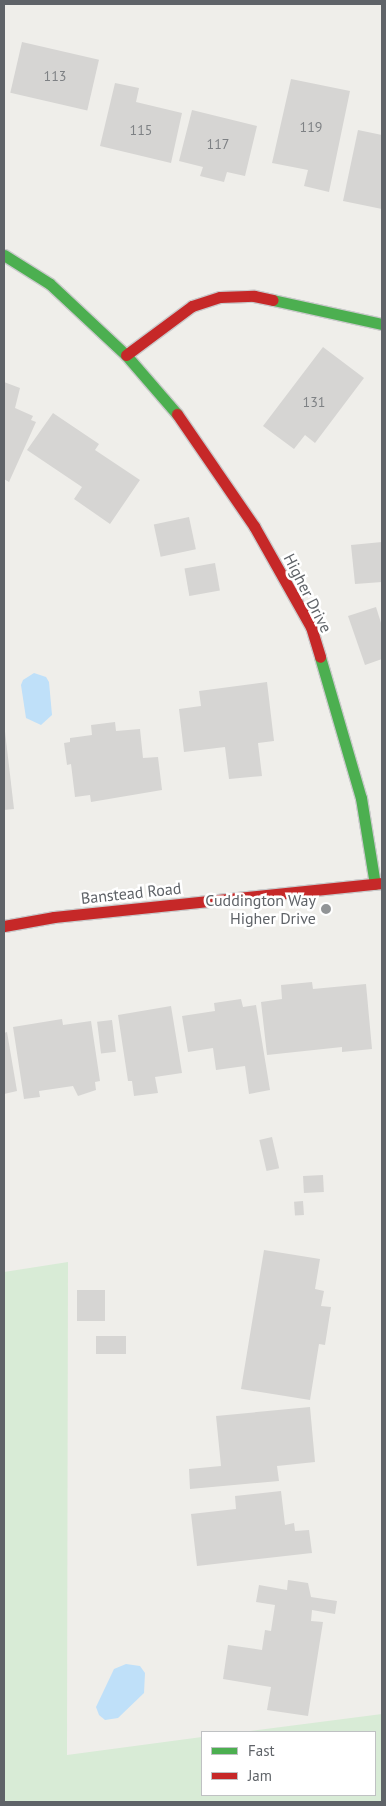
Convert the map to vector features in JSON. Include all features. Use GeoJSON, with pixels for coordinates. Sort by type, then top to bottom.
{"type":"FeatureCollection","features":[{"type":"Feature","properties":{"kind":"street","name":"Higher Drive"},"geometry":{"type":"LineString","coordinates":[[4,255],[50,284],[126,355],[182,420],[249,518],[311,627],[346,737],[361,798],[378,884]]}},
{"type":"Feature","properties":{"kind":"street"},"geometry":{"type":"LineString","coordinates":[[126,355],[192,306],[220,296],[254,296],[382,324]]}},
{"type":"Feature","properties":{"kind":"street","name":"Banstead Road"},"geometry":{"type":"LineString","coordinates":[[4,926],[54,917],[378,884]]}},
{"type":"Feature","properties":{"kind":"green space"},"geometry":{"type":"Polygon","coordinates":[[[68,1262],[67,1755],[201,1737],[201,1796],[376,1796],[376,1731],[250,1731],[382,1714],[382,1802],[4,1802],[4,1272],[68,1262]]]}},
{"type":"Feature","properties":{"kind":"water"},"geometry":{"type":"Polygon","coordinates":[[[34,673],[46,677],[49,682],[52,715],[41,725],[26,718],[21,685],[23,680],[34,673]]]}},
{"type":"Feature","properties":{"kind":"water"},"geometry":{"type":"Polygon","coordinates":[[[126,1664],[140,1666],[145,1673],[144,1693],[118,1718],[105,1720],[99,1715],[96,1707],[114,1669],[126,1664]]]}},
{"type":"Feature","properties":{"kind":"building"},"geometry":{"type":"Polygon","coordinates":[[[22,42],[99,60],[87,110],[10,93],[22,42]]]}},
{"type":"Feature","properties":{"kind":"building"},"geometry":{"type":"Polygon","coordinates":[[[291,79],[350,91],[329,192],[304,186],[308,170],[272,163],[291,79]]]}},
{"type":"Feature","properties":{"kind":"building"},"geometry":{"type":"Polygon","coordinates":[[[115,83],[139,88],[136,102],[182,113],[171,163],[100,146],[115,83]]]}},
{"type":"Feature","properties":{"kind":"building"},"geometry":{"type":"Polygon","coordinates":[[[192,110],[257,126],[245,176],[227,172],[224,182],[200,176],[203,167],[179,161],[192,110]]]}},
{"type":"Feature","properties":{"kind":"building"},"geometry":{"type":"Polygon","coordinates":[[[358,130],[382,135],[382,209],[343,201],[358,130]]]}},
{"type":"Feature","properties":{"kind":"building"},"geometry":{"type":"Polygon","coordinates":[[[323,347],[364,378],[315,443],[305,435],[294,449],[263,426],[323,347]]]}},
{"type":"Feature","properties":{"kind":"building"},"geometry":{"type":"Polygon","coordinates":[[[4,382],[20,388],[15,408],[33,416],[31,420],[36,422],[9,482],[4,479],[4,382]]]}},
{"type":"Feature","properties":{"kind":"building"},"geometry":{"type":"Polygon","coordinates":[[[53,413],[99,444],[95,450],[140,480],[110,524],[74,499],[82,487],[27,450],[53,413]]]}},
{"type":"Feature","properties":{"kind":"building"},"geometry":{"type":"Polygon","coordinates":[[[189,517],[196,549],[161,557],[154,524],[189,517]]]}},
{"type":"Feature","properties":{"kind":"building"},"geometry":{"type":"Polygon","coordinates":[[[382,542],[382,582],[355,584],[351,545],[382,542]]]}},
{"type":"Feature","properties":{"kind":"building"},"geometry":{"type":"Polygon","coordinates":[[[215,563],[220,591],[189,596],[184,568],[215,563]]]}},
{"type":"Feature","properties":{"kind":"building"},"geometry":{"type":"Polygon","coordinates":[[[376,607],[382,626],[382,659],[365,665],[348,616],[376,607]]]}},
{"type":"Feature","properties":{"kind":"building"},"geometry":{"type":"Polygon","coordinates":[[[267,682],[274,741],[258,743],[262,776],[229,779],[225,747],[184,752],[179,709],[201,706],[199,691],[267,682]]]}},
{"type":"Feature","properties":{"kind":"building"},"geometry":{"type":"Polygon","coordinates":[[[115,722],[116,731],[140,729],[143,758],[158,757],[162,790],[91,802],[90,795],[75,797],[71,764],[67,765],[64,743],[70,742],[70,738],[92,735],[91,725],[115,722]]]}},
{"type":"Feature","properties":{"kind":"building"},"geometry":{"type":"Polygon","coordinates":[[[4,723],[14,809],[4,810],[4,723]]]}},
{"type":"Feature","properties":{"kind":"building"},"geometry":{"type":"Polygon","coordinates":[[[312,982],[313,989],[366,984],[372,1049],[342,1052],[342,1047],[267,1055],[261,1002],[282,999],[281,985],[312,982]]]}},
{"type":"Feature","properties":{"kind":"building"},"geometry":{"type":"Polygon","coordinates":[[[241,999],[243,1007],[256,1005],[270,1090],[249,1094],[245,1066],[216,1070],[213,1048],[188,1052],[182,1016],[215,1011],[214,1003],[241,999]]]}},
{"type":"Feature","properties":{"kind":"building"},"geometry":{"type":"Polygon","coordinates":[[[171,1006],[182,1073],[155,1077],[158,1093],[134,1096],[132,1081],[128,1081],[118,1015],[171,1006]]]}},
{"type":"Feature","properties":{"kind":"building"},"geometry":{"type":"Polygon","coordinates":[[[62,1019],[63,1025],[91,1021],[100,1081],[95,1082],[96,1090],[78,1096],[73,1086],[39,1091],[40,1097],[24,1099],[13,1027],[62,1019]]]}},
{"type":"Feature","properties":{"kind":"building"},"geometry":{"type":"Polygon","coordinates":[[[112,1020],[116,1052],[101,1054],[97,1022],[112,1020]]]}},
{"type":"Feature","properties":{"kind":"building"},"geometry":{"type":"Polygon","coordinates":[[[7,1032],[17,1091],[4,1094],[4,1033],[7,1032]]]}},
{"type":"Feature","properties":{"kind":"building"},"geometry":{"type":"Polygon","coordinates":[[[272,1137],[279,1168],[267,1171],[259,1140],[272,1137]]]}},
{"type":"Feature","properties":{"kind":"building"},"geometry":{"type":"Polygon","coordinates":[[[323,1175],[324,1192],[304,1193],[303,1176],[323,1175]]]}},
{"type":"Feature","properties":{"kind":"building"},"geometry":{"type":"Polygon","coordinates":[[[303,1201],[304,1215],[295,1216],[294,1202],[303,1201]]]}},
{"type":"Feature","properties":{"kind":"building"},"geometry":{"type":"Polygon","coordinates":[[[264,1250],[320,1259],[315,1289],[324,1291],[321,1306],[331,1307],[325,1345],[319,1344],[310,1400],[241,1389],[264,1250]]]}},
{"type":"Feature","properties":{"kind":"building"},"geometry":{"type":"Polygon","coordinates":[[[77,1290],[105,1290],[105,1321],[77,1321],[77,1290]]]}},
{"type":"Feature","properties":{"kind":"building"},"geometry":{"type":"Polygon","coordinates":[[[96,1336],[126,1336],[126,1354],[96,1354],[96,1336]]]}},
{"type":"Feature","properties":{"kind":"building"},"geometry":{"type":"Polygon","coordinates":[[[310,1407],[315,1462],[277,1466],[279,1481],[190,1489],[189,1469],[221,1466],[216,1416],[310,1407]]]}},
{"type":"Feature","properties":{"kind":"building"},"geometry":{"type":"Polygon","coordinates":[[[281,1491],[285,1525],[294,1523],[295,1531],[309,1530],[312,1553],[197,1566],[191,1514],[236,1509],[235,1496],[281,1491]]]}},
{"type":"Feature","properties":{"kind":"building"},"geometry":{"type":"Polygon","coordinates":[[[288,1580],[308,1583],[311,1597],[337,1601],[335,1614],[312,1610],[311,1621],[323,1622],[308,1716],[267,1710],[271,1687],[223,1679],[228,1645],[262,1650],[265,1630],[271,1631],[275,1605],[256,1602],[259,1585],[287,1590],[288,1580]]]}},
{"type":"Feature","properties":{"kind":"traffic: fast"},"geometry":{"type":"LineString","coordinates":[[4,255],[50,284],[126,355],[177,414]]}},
{"type":"Feature","properties":{"kind":"traffic: fast"},"geometry":{"type":"LineString","coordinates":[[273,300],[382,324]]}},
{"type":"Feature","properties":{"kind":"traffic: fast"},"geometry":{"type":"LineString","coordinates":[[320,657],[361,798],[375,884]]}},
{"type":"Feature","properties":{"kind":"traffic: jam"},"geometry":{"type":"LineString","coordinates":[[126,355],[192,306],[220,297],[254,296],[273,300]]}},
{"type":"Feature","properties":{"kind":"traffic: jam"},"geometry":{"type":"LineString","coordinates":[[177,414],[254,526],[311,627],[320,657]]}},
{"type":"Feature","properties":{"kind":"traffic: jam"},"geometry":{"type":"LineString","coordinates":[[4,926],[54,917],[382,883]]}},
{"type":"Feature","properties":{"kind":"place","name":"Cuddington Way Higher Drive"},"geometry":{"type":"Point","coordinates":[326,909]}}]}
